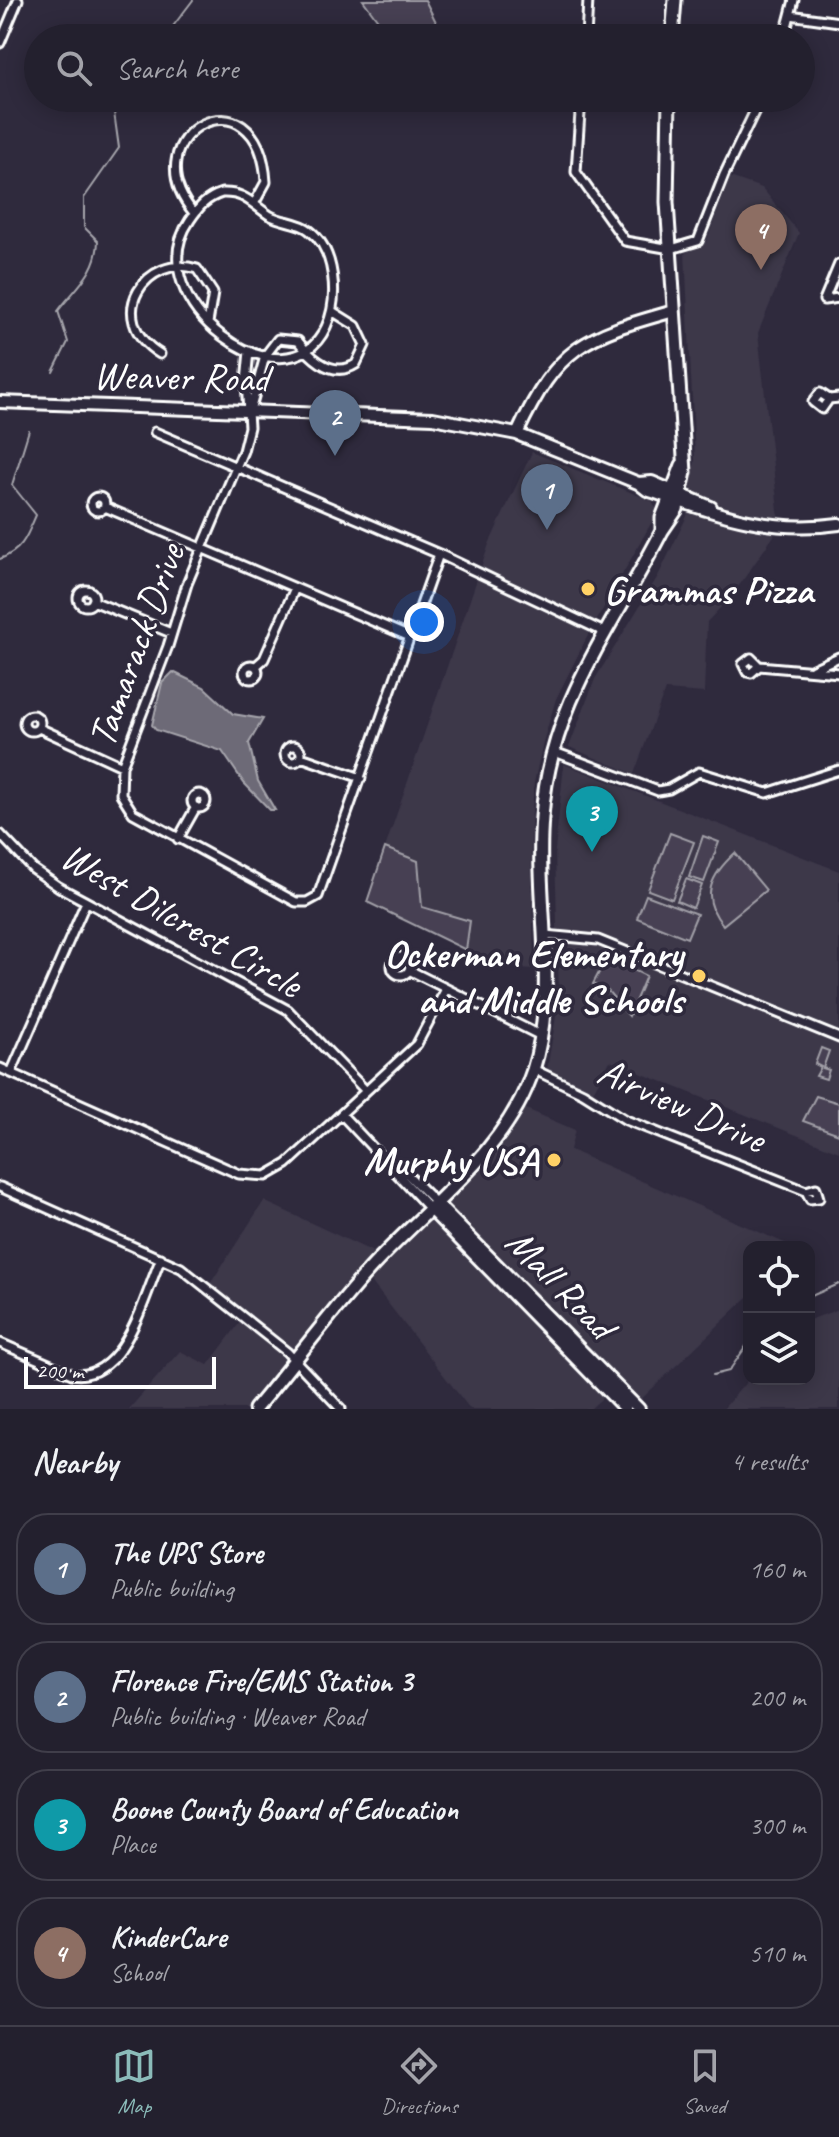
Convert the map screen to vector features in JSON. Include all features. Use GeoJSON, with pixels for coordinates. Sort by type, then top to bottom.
{"type":"FeatureCollection","features":[{"type":"Feature","properties":{"kind":"main road"},"geometry":{"type":"LineString","coordinates":[[673,24],[675,0]]}},
{"type":"Feature","properties":{"kind":"main road"},"geometry":{"type":"LineString","coordinates":[[255,1409],[371,1267],[433,1206],[495,1138],[517,1105],[533,1069],[541,1036],[545,935],[541,832],[552,751],[568,702],[662,531],[662,518],[676,496],[685,472],[682,465],[682,403],[666,173],[668,112]]}},
{"type":"Feature","properties":{"kind":"main road"},"geometry":{"type":"LineString","coordinates":[[517,434],[543,382],[570,351],[603,333],[674,311]]}},
{"type":"Feature","properties":{"kind":"main road","name":"Weaver Road"},"geometry":{"type":"LineString","coordinates":[[0,402],[433,418],[517,434],[734,521],[738,519],[780,527],[839,524]]}},
{"type":"Feature","properties":{"kind":"main road","name":"Mall Road"},"geometry":{"type":"LineString","coordinates":[[433,1206],[625,1409]]}},
{"type":"Feature","properties":{"kind":"main road","name":"Mall Road"},"geometry":{"type":"LineString","coordinates":[[433,1206],[639,1409]]}},
{"type":"Feature","properties":{"kind":"street"},"geometry":{"type":"LineString","coordinates":[[0,43],[18,0]]}},
{"type":"Feature","properties":{"kind":"street"},"geometry":{"type":"LineString","coordinates":[[587,24],[588,0]]}},
{"type":"Feature","properties":{"kind":"street"},"geometry":{"type":"LineString","coordinates":[[788,24],[794,0]]}},
{"type":"Feature","properties":{"kind":"street"},"geometry":{"type":"LineString","coordinates":[[790,15],[839,22]]}},
{"type":"Feature","properties":{"kind":"street"},"geometry":{"type":"LineString","coordinates":[[580,112],[575,158],[580,181],[625,241],[645,247],[671,249],[691,245],[700,238],[724,175],[754,112]]}},
{"type":"Feature","properties":{"kind":"street"},"geometry":{"type":"LineString","coordinates":[[194,213],[183,200],[179,154],[183,138],[205,120],[224,119],[236,125],[259,148],[266,182],[255,202]]}},
{"type":"Feature","properties":{"kind":"street"},"geometry":{"type":"LineString","coordinates":[[222,193],[239,194],[255,202],[270,216],[309,230],[322,247],[333,277],[332,311],[321,336],[305,353],[286,358],[249,351],[208,323],[186,296],[178,265],[181,235],[194,213],[206,200],[222,193]]}},
{"type":"Feature","properties":{"kind":"street"},"geometry":{"type":"LineString","coordinates":[[839,264],[824,300],[839,298]]}},
{"type":"Feature","properties":{"kind":"street"},"geometry":{"type":"LineString","coordinates":[[160,354],[137,336],[131,310],[140,290],[150,278],[178,265],[197,269],[210,285],[214,304],[208,323]]}},
{"type":"Feature","properties":{"kind":"street"},"geometry":{"type":"LineString","coordinates":[[250,410],[265,356],[273,344],[285,337],[298,341],[305,353],[337,370],[351,368],[361,359],[365,345],[361,332],[332,311]]}},
{"type":"Feature","properties":{"kind":"street"},"geometry":{"type":"LineString","coordinates":[[249,351],[246,382],[250,410]]}},
{"type":"Feature","properties":{"kind":"street"},"geometry":{"type":"LineString","coordinates":[[829,399],[839,398]]}},
{"type":"Feature","properties":{"kind":"street","name":"Tamarack Drive"},"geometry":{"type":"LineString","coordinates":[[250,410],[249,427],[237,466],[202,548],[122,766],[119,785],[129,809],[142,820],[290,899],[307,902],[323,889],[439,554]]}},
{"type":"Feature","properties":{"kind":"street"},"geometry":{"type":"LineString","coordinates":[[155,432],[439,554],[604,632]]}},
{"type":"Feature","properties":{"kind":"street"},"geometry":{"type":"LineString","coordinates":[[105,507],[410,637]]}},
{"type":"Feature","properties":{"kind":"street"},"geometry":{"type":"LineString","coordinates":[[256,666],[264,659],[295,588]]}},
{"type":"Feature","properties":{"kind":"street"},"geometry":{"type":"LineString","coordinates":[[93,601],[171,633]]}},
{"type":"Feature","properties":{"kind":"street"},"geometry":{"type":"LineString","coordinates":[[813,669],[839,657]]}},
{"type":"Feature","properties":{"kind":"street"},"geometry":{"type":"LineString","coordinates":[[759,666],[836,672]]}},
{"type":"Feature","properties":{"kind":"street"},"geometry":{"type":"LineString","coordinates":[[39,728],[122,766]]}},
{"type":"Feature","properties":{"kind":"street"},"geometry":{"type":"LineString","coordinates":[[552,751],[658,791],[669,789],[699,772],[767,793],[839,770]]}},
{"type":"Feature","properties":{"kind":"street"},"geometry":{"type":"LineString","coordinates":[[301,757],[361,778]]}},
{"type":"Feature","properties":{"kind":"street"},"geometry":{"type":"LineString","coordinates":[[178,839],[196,807]]}},
{"type":"Feature","properties":{"kind":"street","name":"West Dilcrest Circle"},"geometry":{"type":"LineString","coordinates":[[0,834],[40,875],[288,1010],[366,1091]]}},
{"type":"Feature","properties":{"kind":"street"},"geometry":{"type":"LineString","coordinates":[[11,1073],[86,902]]}},
{"type":"Feature","properties":{"kind":"street"},"geometry":{"type":"LineString","coordinates":[[545,935],[598,940],[839,1038]]}},
{"type":"Feature","properties":{"kind":"street"},"geometry":{"type":"LineString","coordinates":[[409,970],[541,1036]]}},
{"type":"Feature","properties":{"kind":"street"},"geometry":{"type":"LineString","coordinates":[[0,1068],[252,1177],[280,1170],[421,1039],[446,989]]}},
{"type":"Feature","properties":{"kind":"street","name":"Airview Drive"},"geometry":{"type":"LineString","coordinates":[[533,1069],[583,1093],[626,1120],[806,1191]]}},
{"type":"Feature","properties":{"kind":"street"},"geometry":{"type":"LineString","coordinates":[[341,1114],[433,1206]]}},
{"type":"Feature","properties":{"kind":"street"},"geometry":{"type":"LineString","coordinates":[[0,1187],[161,1258],[195,1278],[294,1361],[341,1409]]}},
{"type":"Feature","properties":{"kind":"street"},"geometry":{"type":"LineString","coordinates":[[0,1343],[72,1374],[85,1375],[104,1369],[120,1351],[161,1258]]}},
{"type":"Feature","properties":{"kind":"shaded area"},"geometry":{"type":"Polygon","coordinates":[[[363,0],[425,0],[437,24],[381,24],[363,0]]]}},
{"type":"Feature","properties":{"kind":"shaded area"},"geometry":{"type":"Polygon","coordinates":[[[730,177],[762,188],[799,233],[758,333],[780,527],[734,593],[707,622],[704,693],[665,690],[634,774],[569,747],[595,679],[658,576],[687,516],[695,459],[685,253],[706,242],[730,177]]]}},
{"type":"Feature","properties":{"kind":"shaded area"},"geometry":{"type":"Polygon","coordinates":[[[532,452],[652,501],[658,511],[556,699],[544,739],[534,783],[531,828],[534,969],[499,967],[466,950],[469,921],[422,907],[418,861],[385,848],[489,544],[532,452]]]}},
{"type":"Feature","properties":{"kind":"shaded area"},"geometry":{"type":"Polygon","coordinates":[[[173,672],[204,687],[233,714],[263,719],[249,743],[258,781],[275,810],[270,810],[244,783],[222,751],[156,730],[152,725],[162,683],[173,672]]]}},
{"type":"Feature","properties":{"kind":"shaded area","name":"Ockerman Elementary and Middle Schools"},"geometry":{"type":"Polygon","coordinates":[[[564,764],[839,871],[839,1152],[610,1061],[593,1092],[547,1069],[559,999],[555,850],[564,764]]]}},
{"type":"Feature","properties":{"kind":"shaded area"},"geometry":{"type":"Polygon","coordinates":[[[670,833],[694,842],[672,899],[648,890],[670,833]]]}},
{"type":"Feature","properties":{"kind":"shaded area"},"geometry":{"type":"Polygon","coordinates":[[[703,836],[719,842],[704,882],[689,877],[703,836]]]}},
{"type":"Feature","properties":{"kind":"shaded area"},"geometry":{"type":"Polygon","coordinates":[[[385,848],[418,861],[422,907],[470,921],[466,950],[367,902],[385,848]]]}},
{"type":"Feature","properties":{"kind":"shaded area"},"geometry":{"type":"Polygon","coordinates":[[[735,853],[766,890],[723,925],[711,905],[711,887],[714,878],[735,853]]]}},
{"type":"Feature","properties":{"kind":"shaded area"},"geometry":{"type":"Polygon","coordinates":[[[686,879],[702,885],[693,908],[677,901],[686,879]]]}},
{"type":"Feature","properties":{"kind":"shaded area"},"geometry":{"type":"Polygon","coordinates":[[[646,895],[697,914],[687,938],[637,918],[646,895]]]}},
{"type":"Feature","properties":{"kind":"shaded area"},"geometry":{"type":"Polygon","coordinates":[[[607,957],[646,976],[629,1016],[608,991],[593,984],[607,957]]]}},
{"type":"Feature","properties":{"kind":"shaded area"},"geometry":{"type":"Polygon","coordinates":[[[821,1048],[829,1051],[823,1068],[829,1070],[826,1079],[816,1076],[821,1067],[815,1064],[821,1048]]]}},
{"type":"Feature","properties":{"kind":"shaded area"},"geometry":{"type":"Polygon","coordinates":[[[816,1096],[839,1103],[839,1134],[803,1121],[816,1096]]]}},
{"type":"Feature","properties":{"kind":"shaded area"},"geometry":{"type":"Polygon","coordinates":[[[517,1105],[575,1130],[570,1150],[780,1241],[743,1241],[743,1302],[631,1409],[625,1409],[609,1392],[590,1409],[470,1409],[366,1275],[255,1409],[129,1409],[180,1351],[208,1365],[244,1317],[208,1287],[264,1201],[382,1256],[484,1151],[517,1105]]]}},
{"type":"Feature","properties":{"kind":"shaded area"},"geometry":{"type":"Polygon","coordinates":[[[839,1309],[839,1409],[723,1409],[744,1385],[815,1385],[815,1318],[839,1309]]]}},
{"type":"Feature","properties":{"kind":"waterway"},"geometry":{"type":"LineString","coordinates":[[175,24],[193,0]]}},
{"type":"Feature","properties":{"kind":"waterway"},"geometry":{"type":"LineString","coordinates":[[53,372],[68,342],[58,311],[90,271],[97,252],[98,241],[84,227],[84,198],[119,148],[114,112]]}},
{"type":"Feature","properties":{"kind":"waterway"},"geometry":{"type":"LineString","coordinates":[[0,559],[19,547],[36,515],[12,485],[29,430]]}},
{"type":"Feature","properties":{"kind":"waterway"},"geometry":{"type":"LineString","coordinates":[[815,1294],[839,1284]]}},
{"type":"Feature","properties":{"kind":"waterway"},"geometry":{"type":"LineString","coordinates":[[713,1375],[729,1371],[743,1351]]}},
{"type":"Feature","properties":{"kind":"place","name":"KinderCare"},"geometry":{"type":"Point","coordinates":[761,270]}},
{"type":"Feature","properties":{"kind":"place","name":"Florence Fire/EMS Station 3"},"geometry":{"type":"Point","coordinates":[335,456]}},
{"type":"Feature","properties":{"kind":"place","name":"The UPS Store"},"geometry":{"type":"Point","coordinates":[547,530]}},
{"type":"Feature","properties":{"kind":"place","name":"Grammas Pizza"},"geometry":{"type":"Point","coordinates":[588,589]}},
{"type":"Feature","properties":{"kind":"place","name":"Boone County Board of Education"},"geometry":{"type":"Point","coordinates":[592,852]}},
{"type":"Feature","properties":{"kind":"place","name":"Ockerman Elementary and Middle Schools"},"geometry":{"type":"Point","coordinates":[699,976]}},
{"type":"Feature","properties":{"kind":"place","name":"Murphy USA"},"geometry":{"type":"Point","coordinates":[554,1160]}}]}
